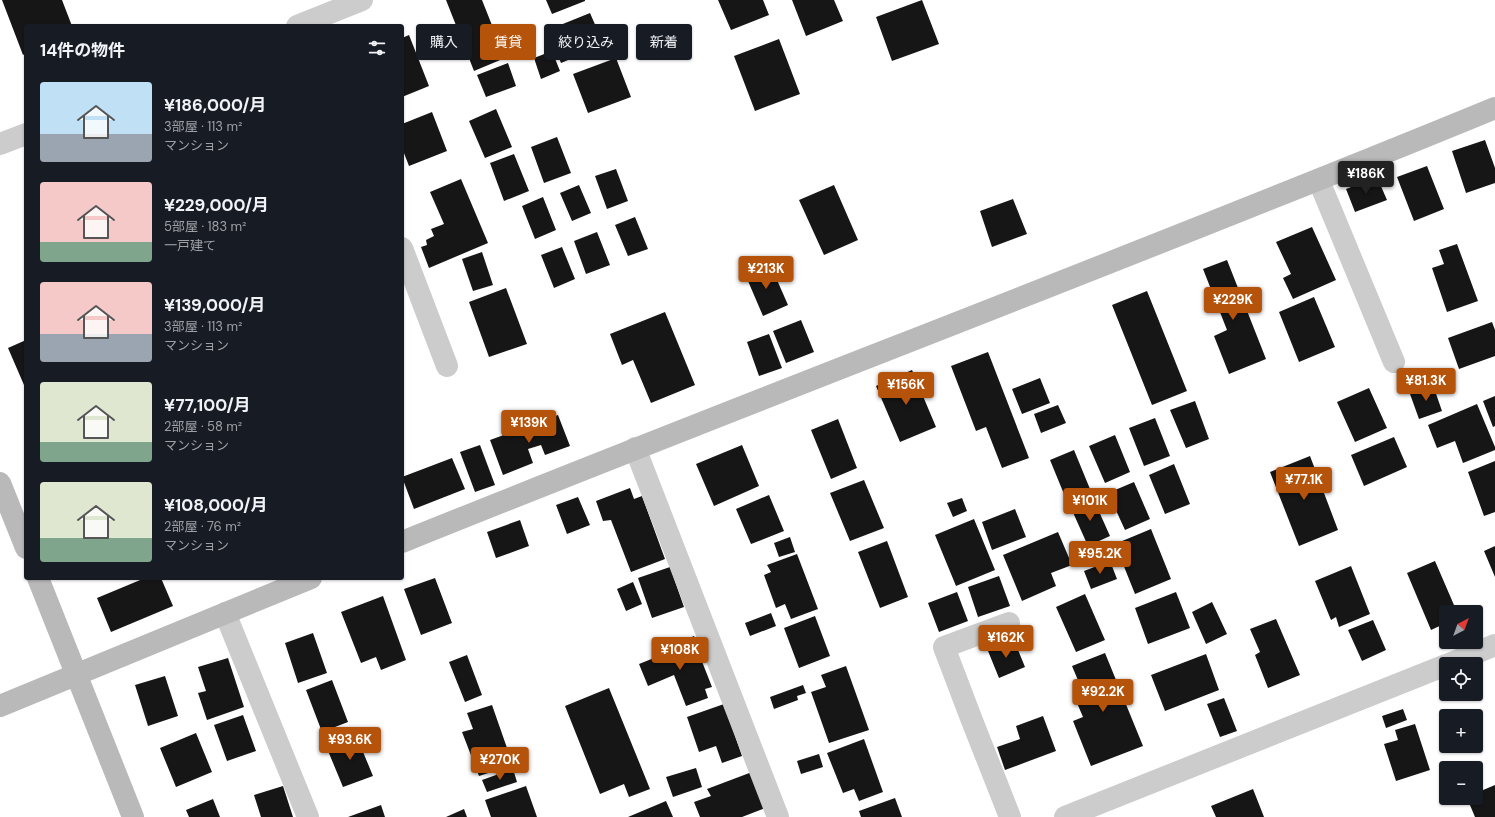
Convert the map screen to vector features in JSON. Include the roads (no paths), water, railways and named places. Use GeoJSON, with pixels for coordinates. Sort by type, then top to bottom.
{"type":"FeatureCollection","features":[{"type":"Feature","properties":{"kind":"street"},"geometry":{"type":"LineString","coordinates":[[309,24],[362,0]]}},
{"type":"Feature","properties":{"kind":"street"},"geometry":{"type":"LineString","coordinates":[[404,541],[635,448],[1319,181],[1495,108]]}},
{"type":"Feature","properties":{"kind":"street"},"geometry":{"type":"LineString","coordinates":[[0,144],[24,135]]}},
{"type":"Feature","properties":{"kind":"street"},"geometry":{"type":"LineString","coordinates":[[1319,181],[1394,362]]}},
{"type":"Feature","properties":{"kind":"street"},"geometry":{"type":"LineString","coordinates":[[404,253],[447,366]]}},
{"type":"Feature","properties":{"kind":"street"},"geometry":{"type":"LineString","coordinates":[[635,448],[778,817]]}},
{"type":"Feature","properties":{"kind":"street"},"geometry":{"type":"LineString","coordinates":[[0,483],[24,543]]}},
{"type":"Feature","properties":{"kind":"street"},"geometry":{"type":"LineString","coordinates":[[39,580],[133,817]]}},
{"type":"Feature","properties":{"kind":"street"},"geometry":{"type":"LineString","coordinates":[[0,706],[307,580]]}},
{"type":"Feature","properties":{"kind":"street"},"geometry":{"type":"LineString","coordinates":[[224,613],[308,817]]}},
{"type":"Feature","properties":{"kind":"street"},"geometry":{"type":"LineString","coordinates":[[1009,623],[944,647],[970,718],[1010,817]]}},
{"type":"Feature","properties":{"kind":"street"},"geometry":{"type":"LineString","coordinates":[[1466,657],[1495,646]]}},
{"type":"Feature","properties":{"kind":"street"},"geometry":{"type":"LineString","coordinates":[[1065,817],[1439,667]]}}]}
